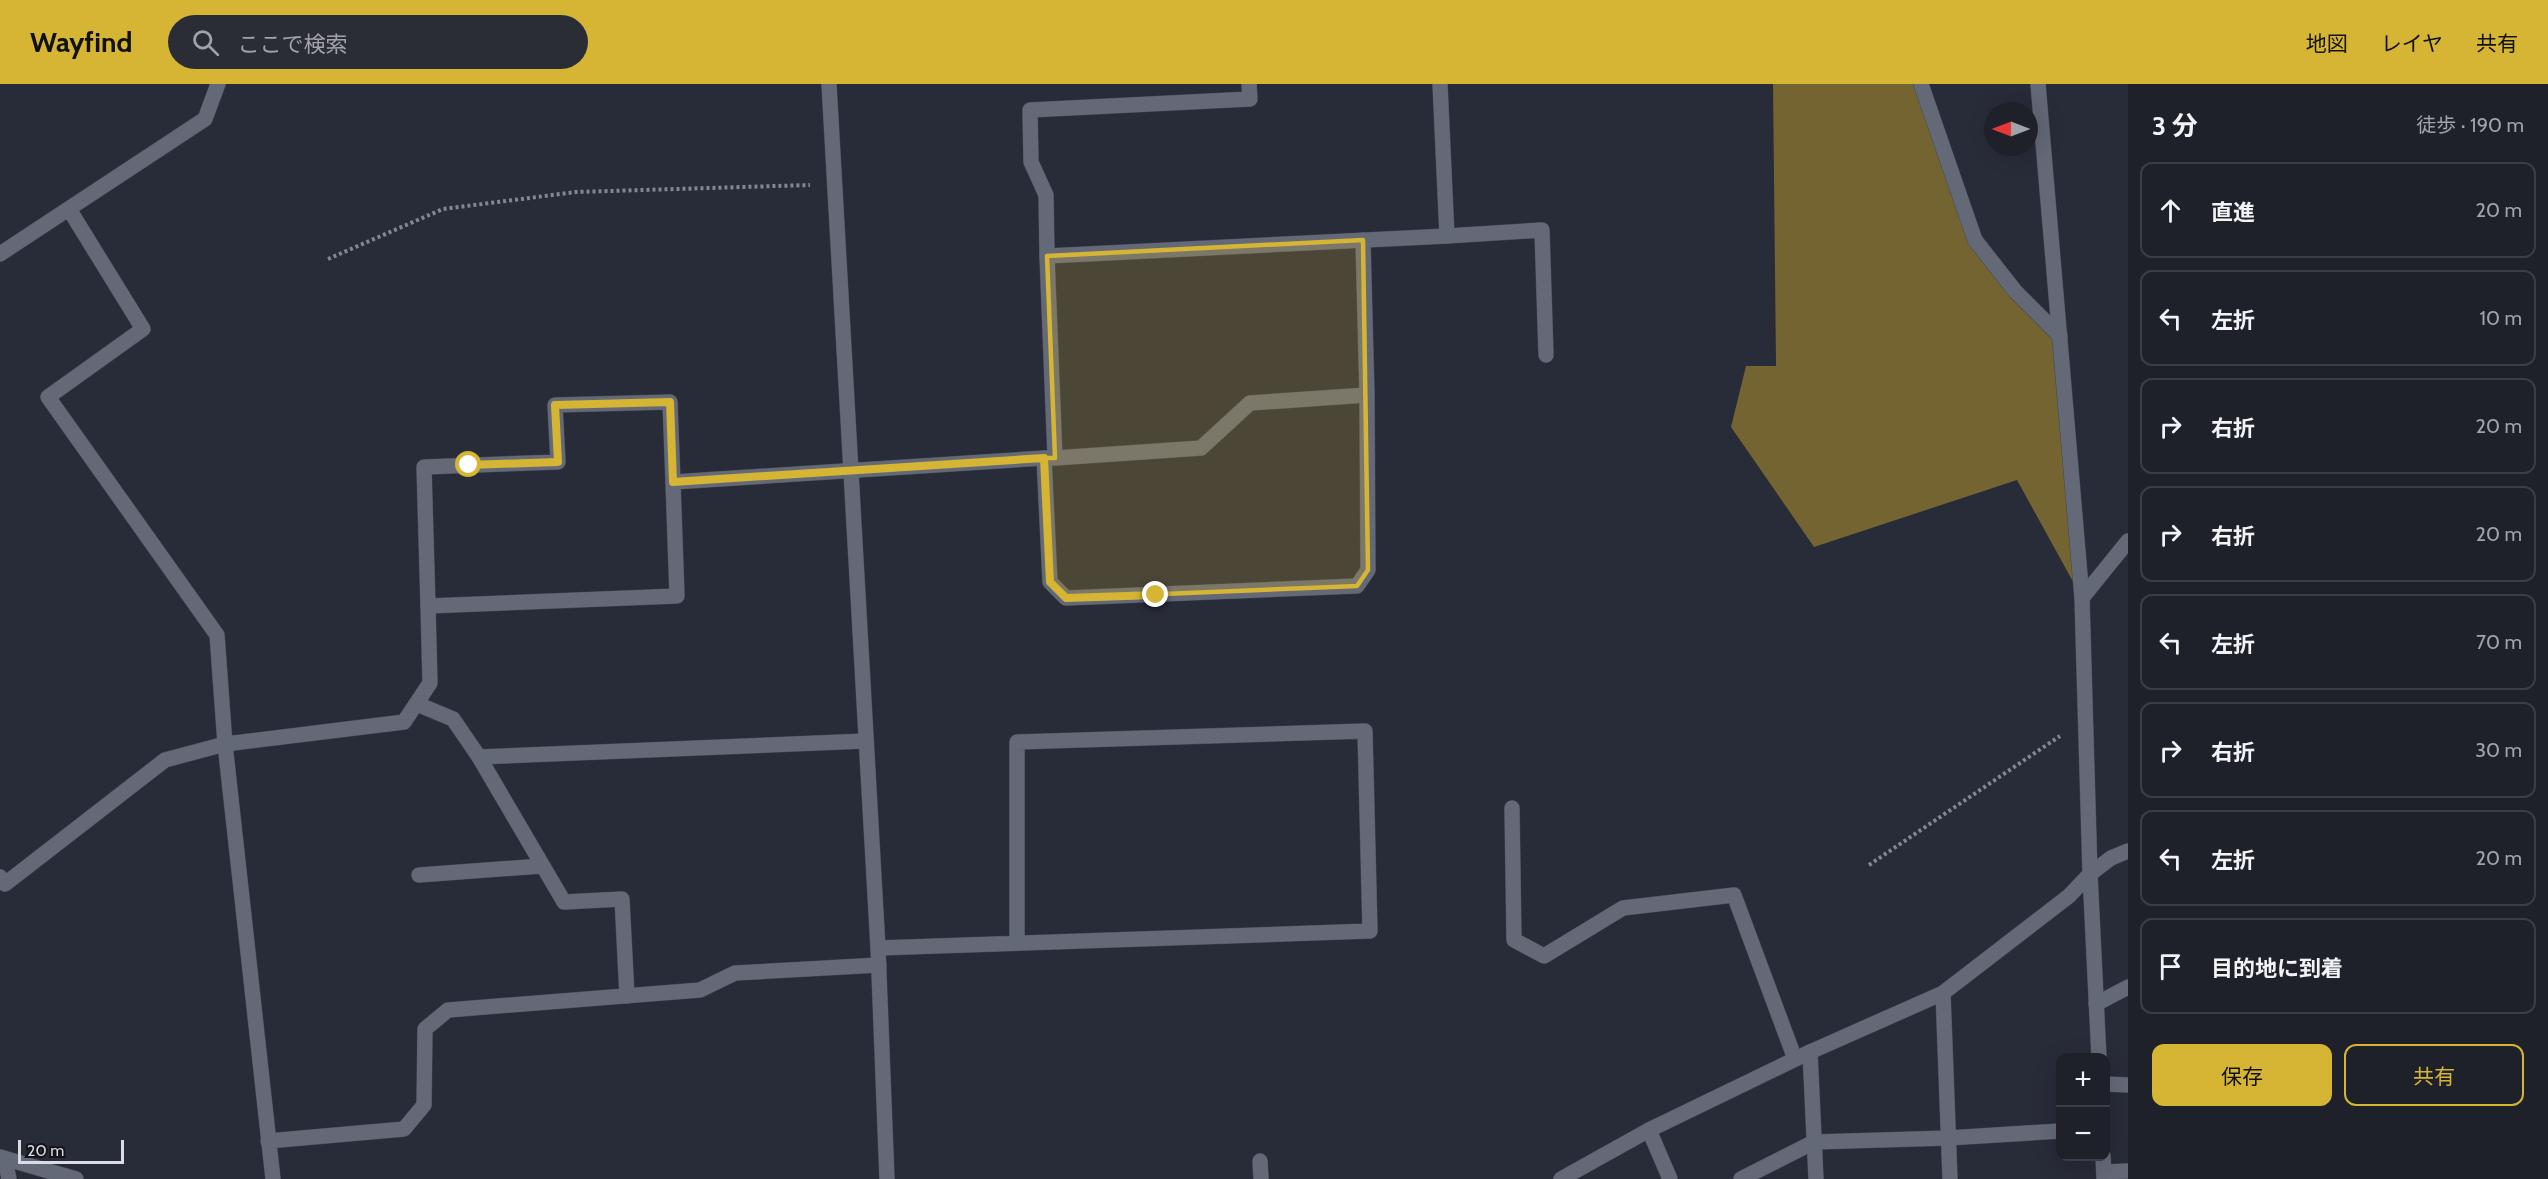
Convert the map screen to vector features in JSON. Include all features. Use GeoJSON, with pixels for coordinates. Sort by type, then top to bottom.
{"type":"FeatureCollection","features":[{"type":"Feature","properties":{"kind":"street"},"geometry":{"type":"LineString","coordinates":[[0,254],[205,119],[218,84]]}},
{"type":"Feature","properties":{"kind":"street"},"geometry":{"type":"LineString","coordinates":[[829,84],[879,965],[887,1179]]}},
{"type":"Feature","properties":{"kind":"street"},"geometry":{"type":"LineString","coordinates":[[1249,84],[1250,99],[1030,110],[1031,162],[1046,195],[1050,582],[1066,598],[1357,586],[1368,570],[1363,240]]}},
{"type":"Feature","properties":{"kind":"street"},"geometry":{"type":"LineString","coordinates":[[1440,84],[1447,236]]}},
{"type":"Feature","properties":{"kind":"street"},"geometry":{"type":"LineString","coordinates":[[1921,84],[1975,240],[2015,291],[2060,336]]}},
{"type":"Feature","properties":{"kind":"street"},"geometry":{"type":"LineString","coordinates":[[2038,84],[2082,598],[2090,874],[2099,1053]]}},
{"type":"Feature","properties":{"kind":"street"},"geometry":{"type":"LineString","coordinates":[[69,209],[143,329],[48,397],[217,634],[225,744],[273,1179]]}},
{"type":"Feature","properties":{"kind":"street"},"geometry":{"type":"LineString","coordinates":[[1047,256],[1542,230],[1546,355]]}},
{"type":"Feature","properties":{"kind":"street"},"geometry":{"type":"LineString","coordinates":[[673,482],[1201,448],[1250,403],[1367,395]]}},
{"type":"Feature","properties":{"kind":"street"},"geometry":{"type":"LineString","coordinates":[[2,884],[165,760],[225,744],[404,722],[430,683],[424,467],[558,462],[555,405],[670,402],[677,596],[428,606]]}},
{"type":"Feature","properties":{"kind":"street"},"geometry":{"type":"LineString","coordinates":[[2082,598],[2128,541]]}},
{"type":"Feature","properties":{"kind":"street"},"geometry":{"type":"LineString","coordinates":[[417,704],[453,719],[479,757],[564,902],[622,899],[627,996]]}},
{"type":"Feature","properties":{"kind":"street"},"geometry":{"type":"LineString","coordinates":[[878,948],[1370,931],[1365,731],[1017,742],[1017,943]]}},
{"type":"Feature","properties":{"kind":"street"},"geometry":{"type":"LineString","coordinates":[[479,757],[866,741]]}},
{"type":"Feature","properties":{"kind":"street"},"geometry":{"type":"LineString","coordinates":[[1512,808],[1514,940],[1544,956],[1623,908],[1734,895],[1795,1059]]}},
{"type":"Feature","properties":{"kind":"street"},"geometry":{"type":"LineString","coordinates":[[1561,1179],[1649,1130],[1810,1052],[1943,993],[2069,896],[2090,874],[2111,858],[2128,851]]}},
{"type":"Feature","properties":{"kind":"street"},"geometry":{"type":"LineString","coordinates":[[419,875],[542,866]]}},
{"type":"Feature","properties":{"kind":"street"},"geometry":{"type":"LineString","coordinates":[[268,1141],[404,1129],[424,1105],[426,1029],[448,1010],[700,990],[735,973],[879,965]]}},
{"type":"Feature","properties":{"kind":"street"},"geometry":{"type":"LineString","coordinates":[[2096,1004],[2128,987]]}},
{"type":"Feature","properties":{"kind":"street"},"geometry":{"type":"LineString","coordinates":[[1943,993],[1950,1179]]}},
{"type":"Feature","properties":{"kind":"street"},"geometry":{"type":"LineString","coordinates":[[1810,1052],[1815,1179]]}},
{"type":"Feature","properties":{"kind":"street"},"geometry":{"type":"LineString","coordinates":[[2110,1084],[2128,1085]]}},
{"type":"Feature","properties":{"kind":"street"},"geometry":{"type":"LineString","coordinates":[[1649,1130],[1670,1179]]}},
{"type":"Feature","properties":{"kind":"street"},"geometry":{"type":"LineString","coordinates":[[1741,1179],[1814,1142],[1948,1138],[2056,1131]]}},
{"type":"Feature","properties":{"kind":"street"},"geometry":{"type":"LineString","coordinates":[[3,1158],[9,1179]]}},
{"type":"Feature","properties":{"kind":"street"},"geometry":{"type":"LineString","coordinates":[[3,1158],[75,1179]]}},
{"type":"Feature","properties":{"kind":"street"},"geometry":{"type":"LineString","coordinates":[[1260,1161],[1261,1179]]}},
{"type":"Feature","properties":{"kind":"street"},"geometry":{"type":"LineString","coordinates":[[2103,1161],[2104,1176],[2128,1171]]}},
{"type":"Feature","properties":{"kind":"path"},"geometry":{"type":"LineString","coordinates":[[328,259],[443,209],[576,192],[835,184]]}},
{"type":"Feature","properties":{"kind":"path"},"geometry":{"type":"LineString","coordinates":[[1869,865],[2087,717]]}},
{"type":"Feature","properties":{"kind":"highlighted area"},"geometry":{"type":"Polygon","coordinates":[[[1363,240],[1368,570],[1357,586],[1066,598],[1050,582],[1044,458],[1055,458],[1047,256],[1363,240]]]}},
{"type":"Feature","properties":{"kind":"shaded area"},"geometry":{"type":"Polygon","coordinates":[[[1773,84],[1921,84],[1975,240],[2060,336],[2082,598],[2017,480],[1814,547],[1731,427],[1746,366],[1776,366],[1773,84]]]}},
{"type":"Feature","properties":{"kind":"route"},"geometry":{"type":"LineString","coordinates":[[469,465],[558,462],[555,405],[670,402],[673,482],[1044,458],[1050,582],[1066,598],[1156,595]]}}]}
